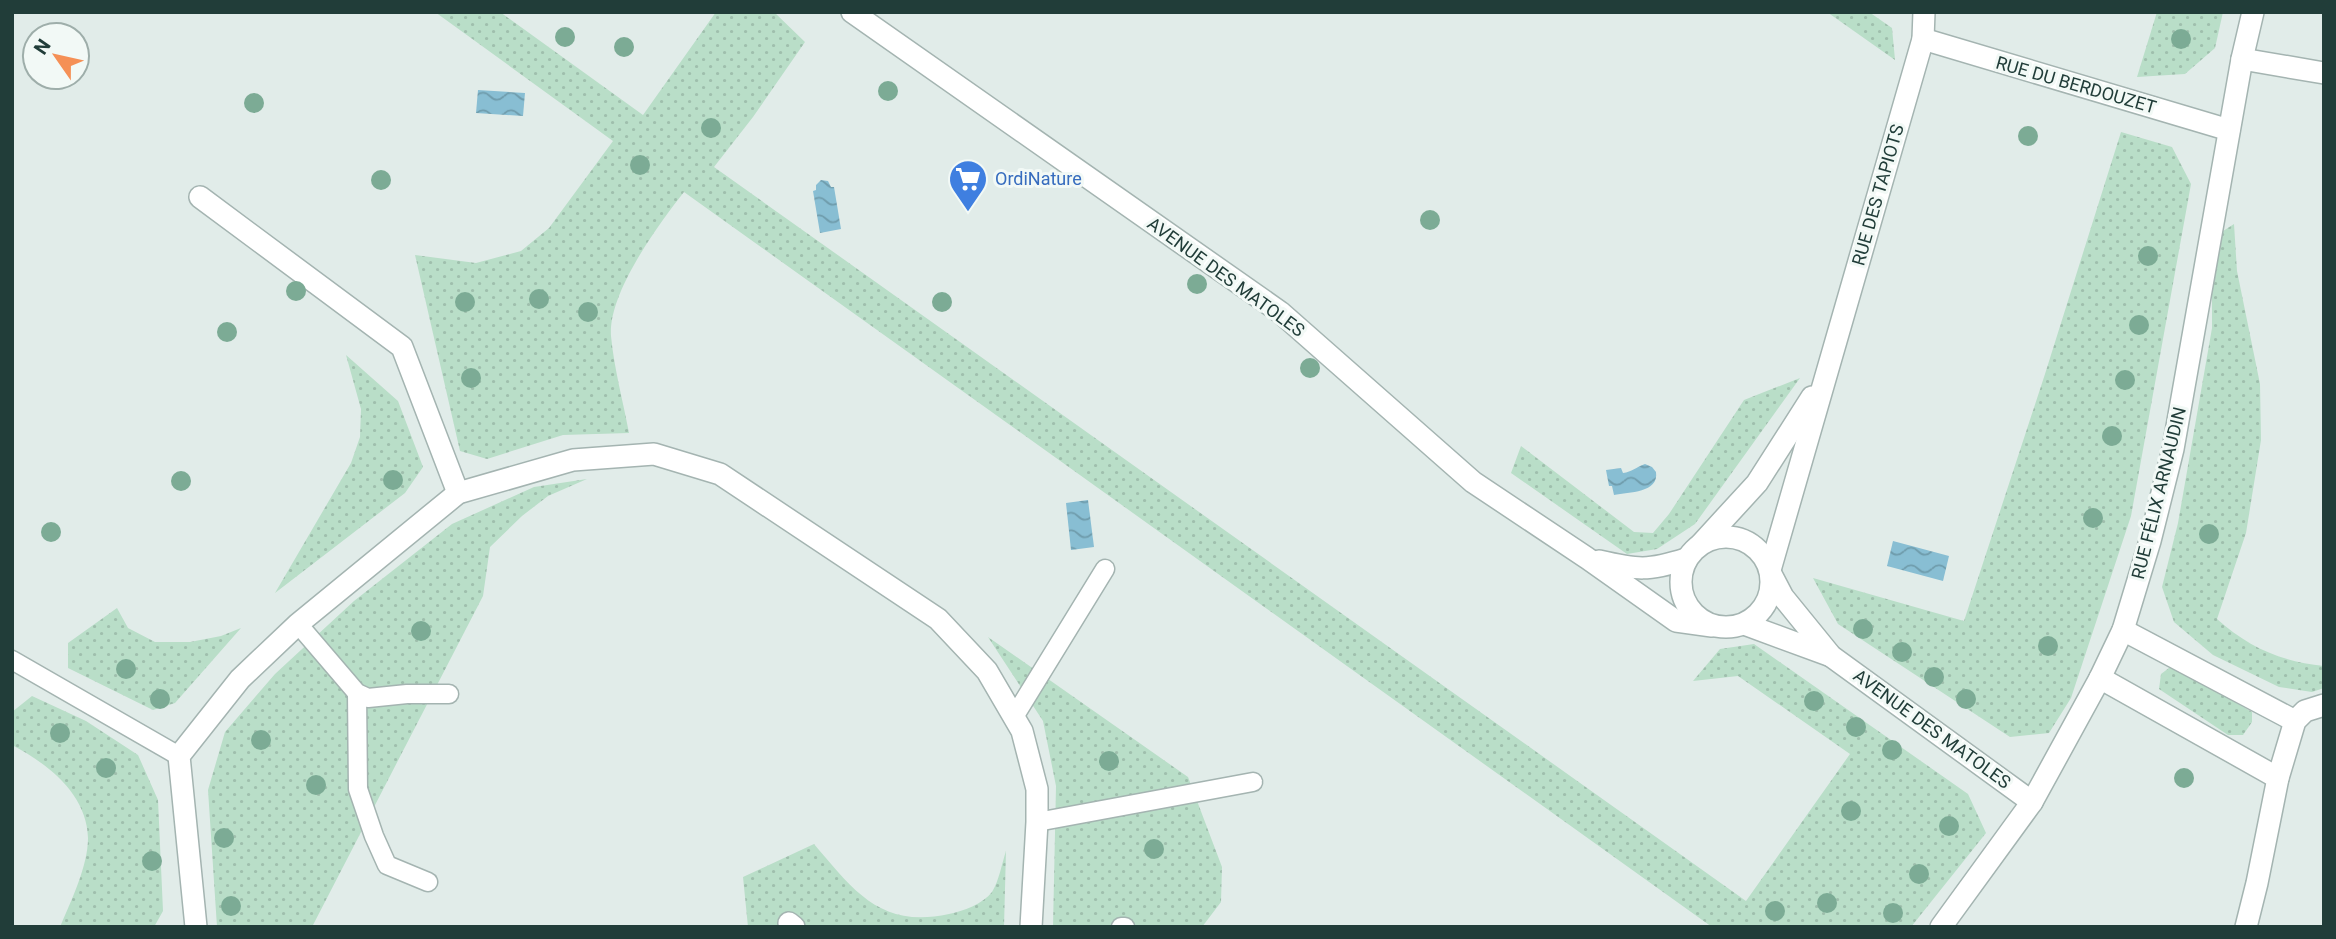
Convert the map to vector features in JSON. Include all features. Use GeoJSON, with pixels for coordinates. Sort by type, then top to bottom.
{"type":"FeatureCollection","features":[{"type":"Feature","properties":{"kind":"street","name":"AVENUE DES MATOLES"},"geometry":{"type":"LineString","coordinates":[[852,12],[1280,312],[1473,482],[1676,621],[1712,626]]}},
{"type":"Feature","properties":{"kind":"street","name":"RUE DES TAPIOTS"},"geometry":{"type":"LineString","coordinates":[[1771,572],[1923,39],[1924,12]]}},
{"type":"Feature","properties":{"kind":"street","name":"RUE FÉLIX ARNAUDIN"},"geometry":{"type":"LineString","coordinates":[[1941,927],[2032,802],[2100,678],[2123,630],[2174,449],[2229,130],[2253,12]]}},
{"type":"Feature","properties":{"kind":"street","name":"RUE DU BERDOUZET"},"geometry":{"type":"LineString","coordinates":[[1923,39],[2229,130]]}},
{"type":"Feature","properties":{"kind":"street"},"geometry":{"type":"LineString","coordinates":[[2242,59],[2324,73]]}},
{"type":"Feature","properties":{"kind":"street"},"geometry":{"type":"LineString","coordinates":[[200,197],[401,347],[458,494]]}},
{"type":"Feature","properties":{"kind":"street","name":"RUE DES TAPIOTS"},"geometry":{"type":"LineString","coordinates":[[1693,552],[1757,483],[1825,377]]}},
{"type":"Feature","properties":{"kind":"street"},"geometry":{"type":"LineString","coordinates":[[197,927],[179,756],[240,679],[298,624],[458,494],[573,460],[654,454],[720,474],[939,619],[987,671],[1022,732],[1037,789],[1031,927]]}},
{"type":"Feature","properties":{"kind":"street"},"geometry":{"type":"LineString","coordinates":[[1713,538],[1742,539],[1764,557],[1771,572],[1770,596],[1755,618],[1744,624],[1723,628],[1712,626],[1690,611],[1683,599],[1681,586],[1693,552],[1713,538]]}},
{"type":"Feature","properties":{"kind":"street","name":"AVENUE DES MATOLES"},"geometry":{"type":"LineString","coordinates":[[1587,558],[1633,569],[1660,568],[1693,552]]}},
{"type":"Feature","properties":{"kind":"street","name":"AVENUE DES MATOLES"},"geometry":{"type":"LineString","coordinates":[[1771,572],[1783,597],[1831,656],[2032,802]]}},
{"type":"Feature","properties":{"kind":"street","name":"AVENUE DES MATOLES"},"geometry":{"type":"LineString","coordinates":[[1744,624],[1831,656]]}},
{"type":"Feature","properties":{"kind":"street"},"geometry":{"type":"LineString","coordinates":[[2123,630],[2308,712],[2278,778],[2246,927]]}},
{"type":"Feature","properties":{"kind":"street"},"geometry":{"type":"LineString","coordinates":[[2100,678],[2278,778]]}},
{"type":"Feature","properties":{"kind":"lane"},"geometry":{"type":"LineString","coordinates":[[1014,718],[1105,569]]}},
{"type":"Feature","properties":{"kind":"lane"},"geometry":{"type":"LineString","coordinates":[[298,624],[357,693],[368,698],[449,694]]}},
{"type":"Feature","properties":{"kind":"lane"},"geometry":{"type":"LineString","coordinates":[[12,660],[179,756]]}},
{"type":"Feature","properties":{"kind":"lane"},"geometry":{"type":"LineString","coordinates":[[357,693],[358,789],[374,836],[387,865],[428,881]]}},
{"type":"Feature","properties":{"kind":"lane"},"geometry":{"type":"LineString","coordinates":[[1037,822],[1253,782]]}},
{"type":"Feature","properties":{"kind":"green space"},"geometry":{"type":"Polygon","coordinates":[[[435,12],[500,12],[643,115],[716,12],[774,12],[805,42],[753,117],[714,167],[1746,901],[1850,754],[1738,676],[1693,681],[1720,649],[1754,644],[1968,794],[1986,833],[1911,927],[1712,927],[684,192],[637,260],[617,300],[612,319],[612,348],[629,433],[563,435],[487,459],[460,451],[415,255],[476,263],[521,251],[549,228],[613,141],[435,12]]]}},
{"type":"Feature","properties":{"kind":"green space"},"geometry":{"type":"Polygon","coordinates":[[[1827,12],[1869,12],[1892,28],[1895,60],[1827,12]]]}},
{"type":"Feature","properties":{"kind":"green space"},"geometry":{"type":"Polygon","coordinates":[[[2157,12],[2223,12],[2215,48],[2185,74],[2137,77],[2157,12]]]}},
{"type":"Feature","properties":{"kind":"green space"},"geometry":{"type":"Polygon","coordinates":[[[2121,132],[2172,147],[2191,184],[2131,516],[2071,698],[2049,733],[2010,737],[1838,624],[1813,578],[1964,621],[2121,132]]]}},
{"type":"Feature","properties":{"kind":"green space"},"geometry":{"type":"Polygon","coordinates":[[[2234,224],[2237,271],[2260,384],[2261,440],[2246,533],[2217,619],[2241,638],[2266,652],[2294,661],[2324,666],[2324,688],[2312,692],[2279,687],[2213,655],[2174,622],[2162,587],[2178,523],[2212,328],[2212,278],[2220,233],[2234,224]]]}},
{"type":"Feature","properties":{"kind":"green space"},"geometry":{"type":"Polygon","coordinates":[[[346,355],[398,401],[423,467],[405,493],[275,593],[351,463],[360,437],[361,409],[346,355]]]}},
{"type":"Feature","properties":{"kind":"green space"},"geometry":{"type":"Polygon","coordinates":[[[1800,378],[1695,524],[1657,549],[1627,554],[1511,473],[1521,446],[1634,532],[1653,533],[1669,514],[1744,400],[1800,378]]]}},
{"type":"Feature","properties":{"kind":"green space"},"geometry":{"type":"Polygon","coordinates":[[[587,479],[548,496],[522,516],[490,547],[483,596],[312,927],[217,927],[208,790],[225,732],[275,674],[354,601],[452,524],[534,487],[587,479]]]}},
{"type":"Feature","properties":{"kind":"green space"},"geometry":{"type":"Polygon","coordinates":[[[117,608],[128,628],[155,642],[190,642],[221,636],[241,628],[175,703],[153,710],[68,668],[68,643],[117,608]]]}},
{"type":"Feature","properties":{"kind":"green space"},"geometry":{"type":"Polygon","coordinates":[[[988,637],[1188,777],[1222,867],[1221,902],[1202,927],[1053,927],[1056,786],[1043,721],[988,637]]]}},
{"type":"Feature","properties":{"kind":"green space"},"geometry":{"type":"Polygon","coordinates":[[[2174,667],[2252,712],[2252,722],[2243,735],[2228,735],[2159,689],[2161,674],[2174,667]]]}},
{"type":"Feature","properties":{"kind":"green space"},"geometry":{"type":"Polygon","coordinates":[[[32,696],[86,721],[138,755],[158,800],[163,911],[154,927],[60,927],[82,872],[88,838],[86,822],[73,794],[52,771],[12,745],[12,712],[32,696]]]}},
{"type":"Feature","properties":{"kind":"green space"},"geometry":{"type":"Polygon","coordinates":[[[814,844],[842,877],[871,902],[887,911],[905,916],[925,917],[960,911],[988,896],[997,883],[1006,851],[1004,927],[748,927],[743,877],[814,844]]]}},
{"type":"Feature","properties":{"kind":"water"},"geometry":{"type":"Polygon","coordinates":[[[478,90],[525,93],[523,116],[476,113],[478,90]]]}},
{"type":"Feature","properties":{"kind":"water"},"geometry":{"type":"Polygon","coordinates":[[[821,180],[828,181],[831,187],[834,187],[841,229],[820,233],[813,191],[821,180]]]}},
{"type":"Feature","properties":{"kind":"water"},"geometry":{"type":"Polygon","coordinates":[[[1645,464],[1656,472],[1653,484],[1642,490],[1614,495],[1606,470],[1621,468],[1623,473],[1645,464]]]}},
{"type":"Feature","properties":{"kind":"water"},"geometry":{"type":"Polygon","coordinates":[[[1088,500],[1094,547],[1071,550],[1066,503],[1088,500]]]}},
{"type":"Feature","properties":{"kind":"water"},"geometry":{"type":"Polygon","coordinates":[[[1893,541],[1949,556],[1943,581],[1887,566],[1893,541]]]}},
{"type":"Feature","properties":{"kind":"place","name":"OrdiNature"},"geometry":{"type":"Point","coordinates":[968,213]}}]}
